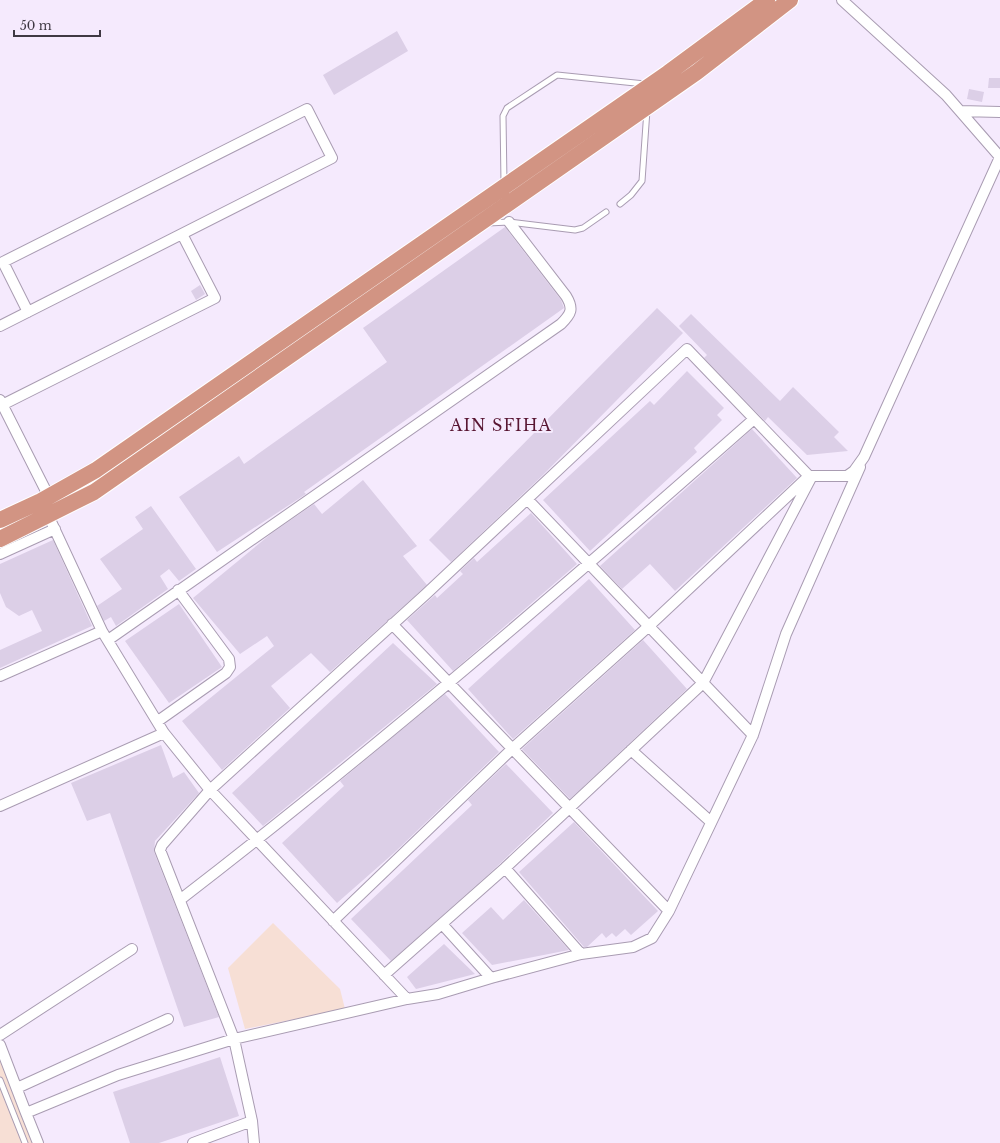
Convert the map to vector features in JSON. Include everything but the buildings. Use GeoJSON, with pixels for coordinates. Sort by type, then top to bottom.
{"type":"FeatureCollection","features":[{"type":"Feature","properties":{"kind":"highway"},"geometry":{"type":"LineString","coordinates":[[0,520],[49,497],[96,470],[652,85],[766,0]]}},
{"type":"Feature","properties":{"kind":"highway"},"geometry":{"type":"LineString","coordinates":[[0,539],[94,492],[647,108],[697,72],[790,0]]}},
{"type":"Feature","properties":{"kind":"street"},"geometry":{"type":"LineString","coordinates":[[26,1113],[118,1076],[234,1039],[407,999],[438,994],[581,954],[633,947],[652,938],[669,911],[753,735],[786,634],[864,457],[1000,157],[946,94],[842,0]]}},
{"type":"Feature","properties":{"kind":"street"},"geometry":{"type":"LineString","coordinates":[[0,326],[28,312],[332,158],[307,109],[3,262],[28,312]]}},
{"type":"Feature","properties":{"kind":"street"},"geometry":{"type":"LineString","coordinates":[[960,111],[1000,112]]}},
{"type":"Feature","properties":{"kind":"street"},"geometry":{"type":"LineString","coordinates":[[108,640],[561,324],[568,317],[571,312],[571,305],[566,296],[509,222]]}},
{"type":"Feature","properties":{"kind":"street"},"geometry":{"type":"LineString","coordinates":[[49,497],[1,403],[215,298],[182,234]]}},
{"type":"Feature","properties":{"kind":"street"},"geometry":{"type":"LineString","coordinates":[[254,1143],[252,1121],[234,1039],[181,900],[160,850],[162,845],[210,790],[528,500],[687,349],[810,476],[817,478],[846,476],[854,471],[864,457]]}},
{"type":"Feature","properties":{"kind":"street"},"geometry":{"type":"LineString","coordinates":[[181,900],[257,841],[450,683],[589,564],[754,419]]}},
{"type":"Feature","properties":{"kind":"street"},"geometry":{"type":"LineString","coordinates":[[333,921],[512,749],[649,626],[810,476]]}},
{"type":"Feature","properties":{"kind":"street"},"geometry":{"type":"LineString","coordinates":[[384,975],[505,868],[703,683],[810,476]]}},
{"type":"Feature","properties":{"kind":"street"},"geometry":{"type":"LineString","coordinates":[[528,500],[753,735]]}},
{"type":"Feature","properties":{"kind":"street"},"geometry":{"type":"LineString","coordinates":[[48,515],[102,631],[164,733],[210,790],[407,999]]}},
{"type":"Feature","properties":{"kind":"street"},"geometry":{"type":"LineString","coordinates":[[0,554],[55,529]]}},
{"type":"Feature","properties":{"kind":"street"},"geometry":{"type":"LineString","coordinates":[[158,721],[226,673],[230,667],[229,659],[178,590]]}},
{"type":"Feature","properties":{"kind":"street"},"geometry":{"type":"LineString","coordinates":[[392,624],[669,911]]}},
{"type":"Feature","properties":{"kind":"street"},"geometry":{"type":"LineString","coordinates":[[0,676],[102,631]]}},
{"type":"Feature","properties":{"kind":"street"},"geometry":{"type":"LineString","coordinates":[[0,806],[164,733]]}},
{"type":"Feature","properties":{"kind":"street"},"geometry":{"type":"LineString","coordinates":[[631,750],[711,822]]}},
{"type":"Feature","properties":{"kind":"street"},"geometry":{"type":"LineString","coordinates":[[505,868],[581,954]]}},
{"type":"Feature","properties":{"kind":"street"},"geometry":{"type":"LineString","coordinates":[[442,924],[491,978]]}},
{"type":"Feature","properties":{"kind":"street"},"geometry":{"type":"LineString","coordinates":[[0,1035],[132,949]]}},
{"type":"Feature","properties":{"kind":"street"},"geometry":{"type":"LineString","coordinates":[[16,1088],[168,1019]]}},
{"type":"Feature","properties":{"kind":"street"},"geometry":{"type":"LineString","coordinates":[[0,1045],[38,1143]]}},
{"type":"Feature","properties":{"kind":"street"},"geometry":{"type":"LineString","coordinates":[[193,1143],[252,1121]]}},
{"type":"Feature","properties":{"kind":"lane"},"geometry":{"type":"LineString","coordinates":[[504,187],[502,116],[508,108],[557,75],[652,85]]}},
{"type":"Feature","properties":{"kind":"lane"},"geometry":{"type":"LineString","coordinates":[[620,204],[631,195],[642,181],[647,108]]}},
{"type":"Feature","properties":{"kind":"lane"},"geometry":{"type":"LineString","coordinates":[[481,224],[509,222],[575,230],[583,228],[606,212]]}},
{"type":"Feature","properties":{"kind":"lane"},"geometry":{"type":"LineString","coordinates":[[0,1080],[25,1143]]}},
{"type":"Feature","properties":{"kind":"shaded area"},"geometry":{"type":"Polygon","coordinates":[[[273,923],[340,989],[345,1009],[245,1029],[228,968],[273,923]]]}},
{"type":"Feature","properties":{"kind":"shaded area"},"geometry":{"type":"Polygon","coordinates":[[[0,1057],[33,1143],[0,1143],[0,1057]]]}},
{"type":"Feature","properties":{"kind":"district","name":"AIN SFIHA"},"geometry":{"type":"Point","coordinates":[501,425]}}]}
